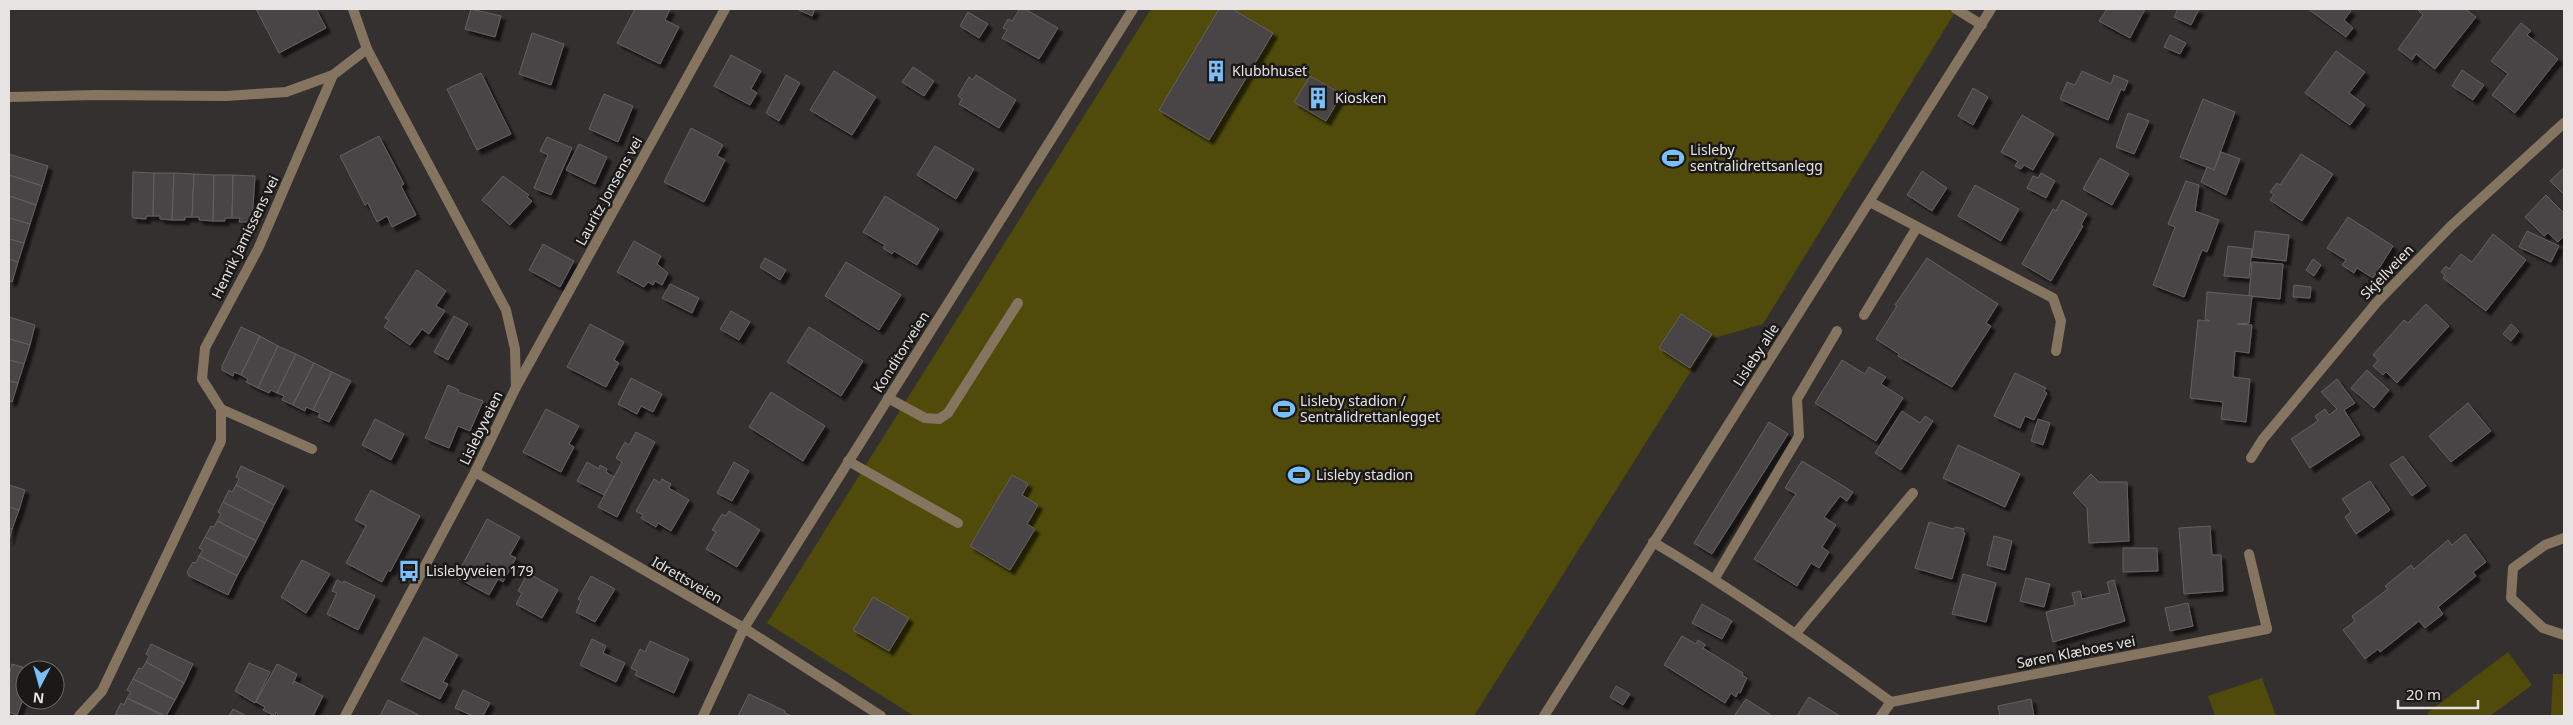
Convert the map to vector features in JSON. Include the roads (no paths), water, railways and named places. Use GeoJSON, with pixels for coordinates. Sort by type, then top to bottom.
{"type":"FeatureCollection","features":[{"type":"Feature","properties":{"kind":"street","name":"Lislebyveien"},"geometry":{"type":"LineString","coordinates":[[345,716],[475,472],[516,387],[515,349],[506,310],[368,49],[353,9]]}},
{"type":"Feature","properties":{"kind":"street","name":"Lauritz Jonsens vei"},"geometry":{"type":"LineString","coordinates":[[516,387],[725,9]]}},
{"type":"Feature","properties":{"kind":"street","name":"Konditorveien"},"geometry":{"type":"LineString","coordinates":[[703,716],[744,628],[1133,9]]}},
{"type":"Feature","properties":{"kind":"street"},"geometry":{"type":"LineString","coordinates":[[1956,9],[1982,25]]}},
{"type":"Feature","properties":{"kind":"street","name":"Lisleby alle"},"geometry":{"type":"LineString","coordinates":[[1544,716],[1991,9]]}},
{"type":"Feature","properties":{"kind":"street"},"geometry":{"type":"LineString","coordinates":[[9,97],[96,95],[226,96],[286,92],[333,75],[368,49]]}},
{"type":"Feature","properties":{"kind":"street","name":"Henrik Jamissens vei"},"geometry":{"type":"LineString","coordinates":[[221,409],[202,380],[205,348],[258,249],[333,75]]}},
{"type":"Feature","properties":{"kind":"street","name":"Skjellveien"},"geometry":{"type":"LineString","coordinates":[[2251,458],[2263,440],[2377,302],[2451,226],[2564,123]]}},
{"type":"Feature","properties":{"kind":"street"},"geometry":{"type":"LineString","coordinates":[[1870,202],[2053,298],[2061,321],[2056,351]]}},
{"type":"Feature","properties":{"kind":"street"},"geometry":{"type":"LineString","coordinates":[[1864,314],[1917,227]]}},
{"type":"Feature","properties":{"kind":"street"},"geometry":{"type":"LineString","coordinates":[[888,398],[925,418],[939,420],[948,413],[1018,303]]}},
{"type":"Feature","properties":{"kind":"street"},"geometry":{"type":"LineString","coordinates":[[1715,578],[1799,436],[1798,399],[1837,331]]}},
{"type":"Feature","properties":{"kind":"street"},"geometry":{"type":"LineString","coordinates":[[79,716],[102,691],[221,441],[221,409],[312,449]]}},
{"type":"Feature","properties":{"kind":"street"},"geometry":{"type":"LineString","coordinates":[[848,461],[958,523]]}},
{"type":"Feature","properties":{"kind":"street","name":"Idrettsveien"},"geometry":{"type":"LineString","coordinates":[[475,472],[744,628],[881,716]]}},
{"type":"Feature","properties":{"kind":"street"},"geometry":{"type":"LineString","coordinates":[[1796,633],[1913,493]]}},
{"type":"Feature","properties":{"kind":"street"},"geometry":{"type":"LineString","coordinates":[[2564,538],[2545,545],[2513,568],[2511,598],[2543,628],[2564,635]]}},
{"type":"Feature","properties":{"kind":"street"},"geometry":{"type":"LineString","coordinates":[[1653,542],[1715,578],[1796,633],[1891,702],[1881,716]]}},
{"type":"Feature","properties":{"kind":"street","name":"Søren Klæboes vei"},"geometry":{"type":"LineString","coordinates":[[1891,702],[2267,629],[2249,554]]}},
{"type":"Feature","properties":{"kind":"place","name":"Klubbhuset"},"geometry":{"type":"Point","coordinates":[1216,71]}},
{"type":"Feature","properties":{"kind":"place","name":"Kiosken"},"geometry":{"type":"Point","coordinates":[1318,98]}},
{"type":"Feature","properties":{"kind":"place","name":"Lisleby sentralidrettsanlegg"},"geometry":{"type":"Point","coordinates":[1673,158]}},
{"type":"Feature","properties":{"kind":"place","name":"Lisleby stadion / Sentralidrettanlegget"},"geometry":{"type":"Point","coordinates":[1284,409]}},
{"type":"Feature","properties":{"kind":"place","name":"Lisleby stadion"},"geometry":{"type":"Point","coordinates":[1299,475]}},
{"type":"Feature","properties":{"kind":"place","name":"Lislebyveien 179"},"geometry":{"type":"Point","coordinates":[409,571]}}]}
